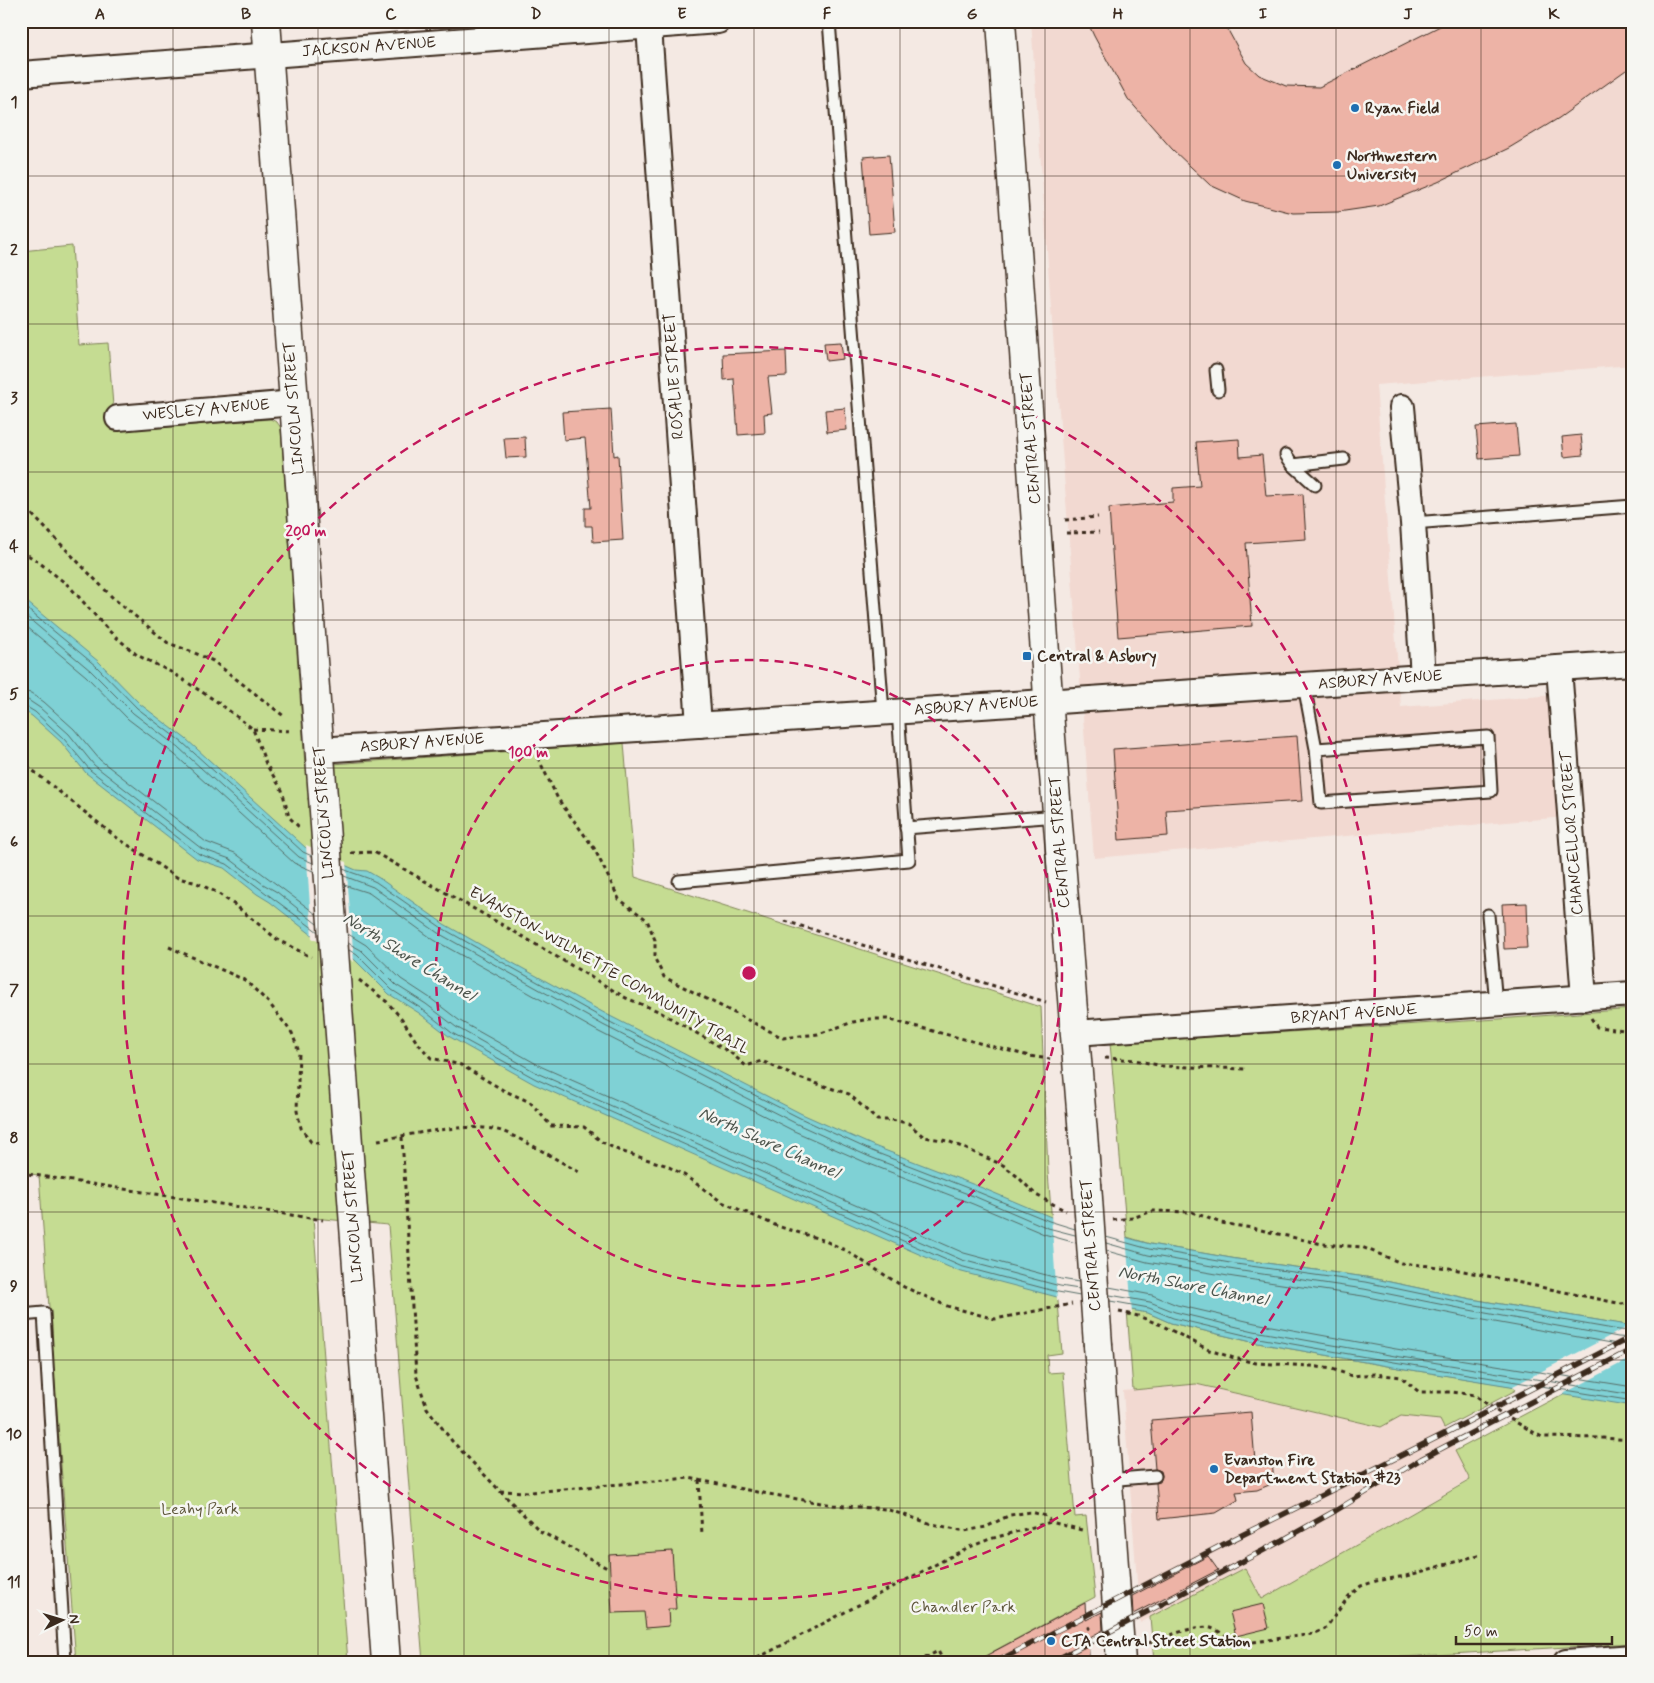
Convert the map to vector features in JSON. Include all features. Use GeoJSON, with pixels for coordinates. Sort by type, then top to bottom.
{"type":"FeatureCollection","features":[{"type":"Feature","properties":{"kind":"main road","name":"LINCOLN STREET"},"geometry":{"type":"LineString","coordinates":[[266,21],[386,1662]]}},
{"type":"Feature","properties":{"kind":"main road","name":"CENTRAL STREET"},"geometry":{"type":"LineString","coordinates":[[1001,21],[1049,702],[1087,1184],[1121,1662]]}},
{"type":"Feature","properties":{"kind":"street","name":"JACKSON AVENUE"},"geometry":{"type":"LineString","coordinates":[[21,74],[268,54],[516,29],[649,27],[718,21]]}},
{"type":"Feature","properties":{"kind":"street","name":"ROSALIE STREET"},"geometry":{"type":"LineString","coordinates":[[649,27],[699,725]]}},
{"type":"Feature","properties":{"kind":"street","name":"WESLEY AVENUE"},"geometry":{"type":"LineString","coordinates":[[118,418],[294,403]]}},
{"type":"Feature","properties":{"kind":"street"},"geometry":{"type":"LineString","coordinates":[[1402,406],[1413,523],[1423,677]]}},
{"type":"Feature","properties":{"kind":"street","name":"ASBURY AVENUE"},"geometry":{"type":"LineString","coordinates":[[319,750],[1633,663]]}},
{"type":"Feature","properties":{"kind":"street","name":"CHANCELLOR STREET"},"geometry":{"type":"LineString","coordinates":[[1559,668],[1584,998]]}},
{"type":"Feature","properties":{"kind":"street","name":"BRYANT AVENUE"},"geometry":{"type":"LineString","coordinates":[[1075,1033],[1633,994]]}},
{"type":"Feature","properties":{"kind":"street"},"geometry":{"type":"LineString","coordinates":[[1566,1662],[1633,1657]]}},
{"type":"Feature","properties":{"kind":"lane"},"geometry":{"type":"LineString","coordinates":[[679,881],[909,860],[891,712],[829,21]]}},
{"type":"Feature","properties":{"kind":"lane"},"geometry":{"type":"LineString","coordinates":[[1216,370],[1218,390]]}},
{"type":"Feature","properties":{"kind":"lane"},"geometry":{"type":"LineString","coordinates":[[1315,485],[1290,460],[1344,460]]}},
{"type":"Feature","properties":{"kind":"lane"},"geometry":{"type":"LineString","coordinates":[[1413,523],[1633,506]]}},
{"type":"Feature","properties":{"kind":"lane"},"geometry":{"type":"LineString","coordinates":[[1304,685],[1316,749],[1321,803],[1491,791],[1488,737],[1316,749]]}},
{"type":"Feature","properties":{"kind":"lane"},"geometry":{"type":"LineString","coordinates":[[906,828],[1058,816]]}},
{"type":"Feature","properties":{"kind":"lane"},"geometry":{"type":"LineString","coordinates":[[1488,915],[1496,1004]]}},
{"type":"Feature","properties":{"kind":"lane"},"geometry":{"type":"LineString","coordinates":[[21,1315],[44,1313],[65,1662]]}},
{"type":"Feature","properties":{"kind":"lane"},"geometry":{"type":"LineString","coordinates":[[1107,1480],[1155,1476]]}},
{"type":"Feature","properties":{"kind":"path"},"geometry":{"type":"LineString","coordinates":[[21,503],[113,598],[168,643],[213,661],[285,717]]}},
{"type":"Feature","properties":{"kind":"path"},"geometry":{"type":"LineString","coordinates":[[1065,520],[1098,517]]}},
{"type":"Feature","properties":{"kind":"path"},"geometry":{"type":"LineString","coordinates":[[1066,534],[1099,532]]}},
{"type":"Feature","properties":{"kind":"path"},"geometry":{"type":"LineString","coordinates":[[21,551],[36,560],[69,586],[109,631],[137,655],[179,677],[219,703],[253,729],[266,764],[282,790],[289,817],[303,831]]}},
{"type":"Feature","properties":{"kind":"path"},"geometry":{"type":"LineString","coordinates":[[253,729],[292,731]]}},
{"type":"Feature","properties":{"kind":"path"},"geometry":{"type":"LineString","coordinates":[[537,757],[558,799],[594,848],[619,898],[647,920],[655,940],[655,959],[664,977],[783,1038],[818,1034],[869,1019],[887,1019],[1029,1056],[1050,1059]]}},
{"type":"Feature","properties":{"kind":"path"},"geometry":{"type":"LineString","coordinates":[[21,761],[116,837],[178,878],[197,883],[236,904],[278,940],[319,961]]}},
{"type":"Feature","properties":{"kind":"path","name":"EVANSTON-WILMETTE COMMUNITY TRAIL"},"geometry":{"type":"LineString","coordinates":[[342,850],[350,853],[374,852],[626,998],[658,1011],[674,1020],[731,1053],[746,1066],[762,1061],[796,1077],[849,1094],[877,1120],[908,1123],[924,1137],[948,1141],[1004,1165],[1036,1195],[1073,1215]]}},
{"type":"Feature","properties":{"kind":"path"},"geometry":{"type":"LineString","coordinates":[[785,922],[1046,1002]]}},
{"type":"Feature","properties":{"kind":"path"},"geometry":{"type":"LineString","coordinates":[[169,947],[244,980],[269,1003],[292,1033],[299,1052],[297,1110],[301,1128],[311,1142],[323,1144]]}},
{"type":"Feature","properties":{"kind":"path"},"geometry":{"type":"LineString","coordinates":[[353,977],[361,981],[387,1002],[431,1058],[461,1065],[503,1090],[530,1102],[551,1126],[584,1127],[602,1142],[620,1151],[665,1165],[684,1175],[722,1202],[741,1212],[777,1226],[823,1240],[845,1250],[904,1287],[947,1306],[995,1319],[1075,1304]]}},
{"type":"Feature","properties":{"kind":"path"},"geometry":{"type":"LineString","coordinates":[[1584,998],[1591,1021],[1597,1027],[1633,1031]]}},
{"type":"Feature","properties":{"kind":"path"},"geometry":{"type":"LineString","coordinates":[[1105,1058],[1134,1060],[1162,1066],[1246,1069]]}},
{"type":"Feature","properties":{"kind":"path"},"geometry":{"type":"LineString","coordinates":[[378,1140],[458,1128],[482,1128],[503,1132],[579,1172]]}},
{"type":"Feature","properties":{"kind":"path"},"geometry":{"type":"LineString","coordinates":[[402,1137],[416,1375],[427,1408],[452,1441],[540,1531],[607,1568]]}},
{"type":"Feature","properties":{"kind":"path"},"geometry":{"type":"LineString","coordinates":[[21,1173],[323,1220]]}},
{"type":"Feature","properties":{"kind":"path"},"geometry":{"type":"LineString","coordinates":[[1104,1221],[1132,1218],[1153,1211],[1192,1212],[1221,1222],[1322,1244],[1362,1247],[1401,1263],[1449,1268],[1622,1304],[1633,1302]]}},
{"type":"Feature","properties":{"kind":"path"},"geometry":{"type":"LineString","coordinates":[[1111,1311],[1138,1316],[1161,1325],[1209,1350],[1234,1358],[1256,1362],[1332,1369],[1352,1376],[1375,1374],[1401,1377],[1419,1392],[1452,1392],[1475,1395],[1498,1412],[1542,1437],[1633,1440]]}},
{"type":"Feature","properties":{"kind":"path"},"geometry":{"type":"LineString","coordinates":[[500,1491],[531,1492],[689,1478],[833,1505],[886,1509],[932,1524],[965,1531],[986,1527],[1010,1514],[1031,1512],[1046,1516],[1051,1522]]}},
{"type":"Feature","properties":{"kind":"path"},"geometry":{"type":"LineString","coordinates":[[698,1480],[702,1535]]}},
{"type":"Feature","properties":{"kind":"path"},"geometry":{"type":"LineString","coordinates":[[750,1662],[967,1548],[990,1539],[1051,1522],[1082,1530]]}},
{"type":"Feature","properties":{"kind":"path"},"geometry":{"type":"LineString","coordinates":[[1148,1643],[1194,1629],[1209,1627],[1238,1644],[1313,1634],[1325,1629],[1349,1596],[1361,1586],[1376,1581],[1406,1576],[1482,1554]]}},
{"type":"Feature","properties":{"kind":"path"},"geometry":{"type":"LineString","coordinates":[[918,1662],[938,1651],[944,1662]]}},
{"type":"Feature","properties":{"kind":"shaded area"},"geometry":{"type":"Polygon","coordinates":[[[1031,21],[1633,21],[1633,365],[1376,385],[1401,707],[1555,695],[1565,817],[1094,858],[1052,322],[1031,21]]]}},
{"type":"Feature","properties":{"kind":"shaded area"},"geometry":{"type":"Polygon","coordinates":[[[1195,1384],[1381,1427],[1400,1416],[1441,1420],[1470,1479],[1261,1600],[1244,1569],[1140,1623],[1123,1391],[1195,1384]]]}},
{"type":"Feature","properties":{"kind":"green space"},"geometry":{"type":"Polygon","coordinates":[[[72,246],[79,345],[108,343],[115,431],[270,419],[277,422],[281,428],[305,766],[624,743],[635,877],[1041,1007],[1048,1172],[1062,1353],[1047,1355],[1048,1373],[1063,1372],[1075,1517],[1086,1516],[1095,1597],[992,1652],[981,1662],[423,1662],[388,1225],[313,1218],[348,1662],[76,1662],[39,1175],[21,1173],[21,251],[72,246]]]}},
{"type":"Feature","properties":{"kind":"green space"},"geometry":{"type":"Polygon","coordinates":[[[1633,1009],[1633,1326],[1471,1299],[1366,1277],[1237,1259],[1150,1244],[1127,1237],[1110,1043],[1633,1009]]]}},
{"type":"Feature","properties":{"kind":"green space"},"geometry":{"type":"Polygon","coordinates":[[[1127,1309],[1148,1313],[1171,1323],[1252,1342],[1513,1386],[1516,1390],[1444,1428],[1440,1420],[1401,1416],[1381,1427],[1196,1384],[1133,1390],[1127,1309]]]}},
{"type":"Feature","properties":{"kind":"green space"},"geometry":{"type":"Polygon","coordinates":[[[1633,1357],[1633,1643],[1319,1662],[1154,1662],[1150,1617],[1245,1568],[1262,1599],[1470,1480],[1455,1451],[1633,1357]]]}},
{"type":"Feature","properties":{"kind":"water","name":"North Shore Channel"},"geometry":{"type":"Polygon","coordinates":[[[21,597],[99,662],[140,704],[186,739],[306,848],[356,870],[367,871],[444,924],[511,962],[608,1015],[802,1114],[874,1146],[1051,1217],[1150,1244],[1237,1259],[1366,1277],[1471,1299],[1633,1326],[1633,1406],[1252,1342],[1171,1323],[1148,1313],[1057,1297],[958,1271],[534,1084],[450,1037],[419,1013],[389,994],[353,958],[312,935],[224,868],[197,859],[86,773],[61,742],[32,716],[21,709],[21,597]]]}},
{"type":"Feature","properties":{"kind":"pier"},"geometry":{"type":"Polygon","coordinates":[[[306,845],[346,862],[354,962],[312,938],[306,845]]]}},
{"type":"Feature","properties":{"kind":"pier"},"geometry":{"type":"Polygon","coordinates":[[[1051,1214],[1126,1235],[1132,1313],[1057,1300],[1051,1214]]]}},
{"type":"Feature","properties":{"kind":"pier"},"geometry":{"type":"Polygon","coordinates":[[[1633,1324],[1633,1357],[1559,1396],[1515,1389],[1513,1386],[1633,1324]]]}},
{"type":"Feature","properties":{"kind":"building","name":"Ryan Field"},"geometry":{"type":"Polygon","coordinates":[[[1087,21],[1223,21],[1246,63],[1259,75],[1286,86],[1319,87],[1450,21],[1633,21],[1633,65],[1559,118],[1509,148],[1438,182],[1379,206],[1338,212],[1293,213],[1245,201],[1210,185],[1172,149],[1128,99],[1087,21]]]}},
{"type":"Feature","properties":{"kind":"building"},"geometry":{"type":"Polygon","coordinates":[[[889,155],[895,232],[869,234],[863,157],[889,155]]]}},
{"type":"Feature","properties":{"kind":"building"},"geometry":{"type":"Polygon","coordinates":[[[841,342],[843,359],[826,361],[824,343],[841,342]]]}},
{"type":"Feature","properties":{"kind":"building"},"geometry":{"type":"Polygon","coordinates":[[[786,351],[787,376],[768,377],[772,413],[764,414],[765,433],[738,435],[734,379],[724,380],[723,354],[786,351]]]}},
{"type":"Feature","properties":{"kind":"building"},"geometry":{"type":"Polygon","coordinates":[[[845,408],[847,430],[827,432],[825,410],[845,408]]]}},
{"type":"Feature","properties":{"kind":"building"},"geometry":{"type":"Polygon","coordinates":[[[611,409],[614,456],[618,455],[623,540],[593,542],[592,526],[585,526],[585,508],[591,508],[585,438],[564,440],[562,412],[611,409]]]}},
{"type":"Feature","properties":{"kind":"building"},"geometry":{"type":"Polygon","coordinates":[[[1516,424],[1519,456],[1479,459],[1476,427],[1516,424]]]}},
{"type":"Feature","properties":{"kind":"building"},"geometry":{"type":"Polygon","coordinates":[[[1581,435],[1583,455],[1564,457],[1562,437],[1581,435]]]}},
{"type":"Feature","properties":{"kind":"building"},"geometry":{"type":"Polygon","coordinates":[[[525,437],[526,457],[506,458],[504,438],[525,437]]]}},
{"type":"Feature","properties":{"kind":"building"},"geometry":{"type":"Polygon","coordinates":[[[1239,439],[1240,457],[1262,455],[1266,496],[1303,494],[1306,539],[1246,543],[1252,626],[1118,637],[1109,508],[1173,502],[1173,488],[1200,486],[1196,442],[1239,439]]]}},
{"type":"Feature","properties":{"kind":"building"},"geometry":{"type":"Polygon","coordinates":[[[1297,736],[1302,801],[1166,810],[1168,836],[1119,840],[1113,749],[1297,736]]]}},
{"type":"Feature","properties":{"kind":"building"},"geometry":{"type":"Polygon","coordinates":[[[1527,903],[1527,948],[1504,949],[1502,904],[1527,903]]]}},
{"type":"Feature","properties":{"kind":"building","name":"Evanston Fire Department Station #23"},"geometry":{"type":"Polygon","coordinates":[[[1251,1412],[1255,1462],[1272,1461],[1274,1483],[1257,1490],[1236,1492],[1238,1500],[1216,1513],[1159,1519],[1156,1483],[1160,1482],[1162,1476],[1161,1471],[1155,1469],[1151,1420],[1251,1412]]]}},
{"type":"Feature","properties":{"kind":"building"},"geometry":{"type":"Polygon","coordinates":[[[672,1551],[676,1609],[668,1609],[669,1626],[646,1628],[644,1612],[612,1613],[609,1555],[672,1551]]]}},
{"type":"Feature","properties":{"kind":"building"},"geometry":{"type":"Polygon","coordinates":[[[1208,1556],[1218,1570],[1133,1614],[1132,1596],[1208,1556]]]}},
{"type":"Feature","properties":{"kind":"building","name":"CTA Central Street Station"},"geometry":{"type":"Polygon","coordinates":[[[1085,1603],[1086,1620],[1102,1612],[1103,1630],[1088,1638],[1089,1654],[1076,1662],[974,1662],[1085,1603]]]}},
{"type":"Feature","properties":{"kind":"building"},"geometry":{"type":"Polygon","coordinates":[[[1263,1604],[1269,1628],[1236,1636],[1230,1612],[1263,1604]]]}},
{"type":"Feature","properties":{"kind":"railway"},"geometry":{"type":"LineString","coordinates":[[996,1662],[1633,1336]]}},
{"type":"Feature","properties":{"kind":"railway"},"geometry":{"type":"LineString","coordinates":[[1052,1662],[1283,1540],[1421,1459],[1633,1349]]}},
{"type":"Feature","properties":{"kind":"place","name":"Ryan Field"},"geometry":{"type":"Point","coordinates":[1355,108]}},
{"type":"Feature","properties":{"kind":"place","name":"Northwestern University"},"geometry":{"type":"Point","coordinates":[1337,165]}},
{"type":"Feature","properties":{"kind":"place","name":"Central & Asbury"},"geometry":{"type":"Point","coordinates":[1027,656]}},
{"type":"Feature","properties":{"kind":"place","name":"Evanston Fire Department Station #23"},"geometry":{"type":"Point","coordinates":[1214,1469]}},
{"type":"Feature","properties":{"kind":"place","name":"CTA Central Street Station"},"geometry":{"type":"Point","coordinates":[1051,1641]}},
{"type":"Feature","properties":{"kind":"park label","name":"Leahy Park"},"geometry":{"type":"Point","coordinates":[200,1509]}},
{"type":"Feature","properties":{"kind":"park label","name":"Chandler Park"},"geometry":{"type":"Point","coordinates":[963,1607]}}]}
